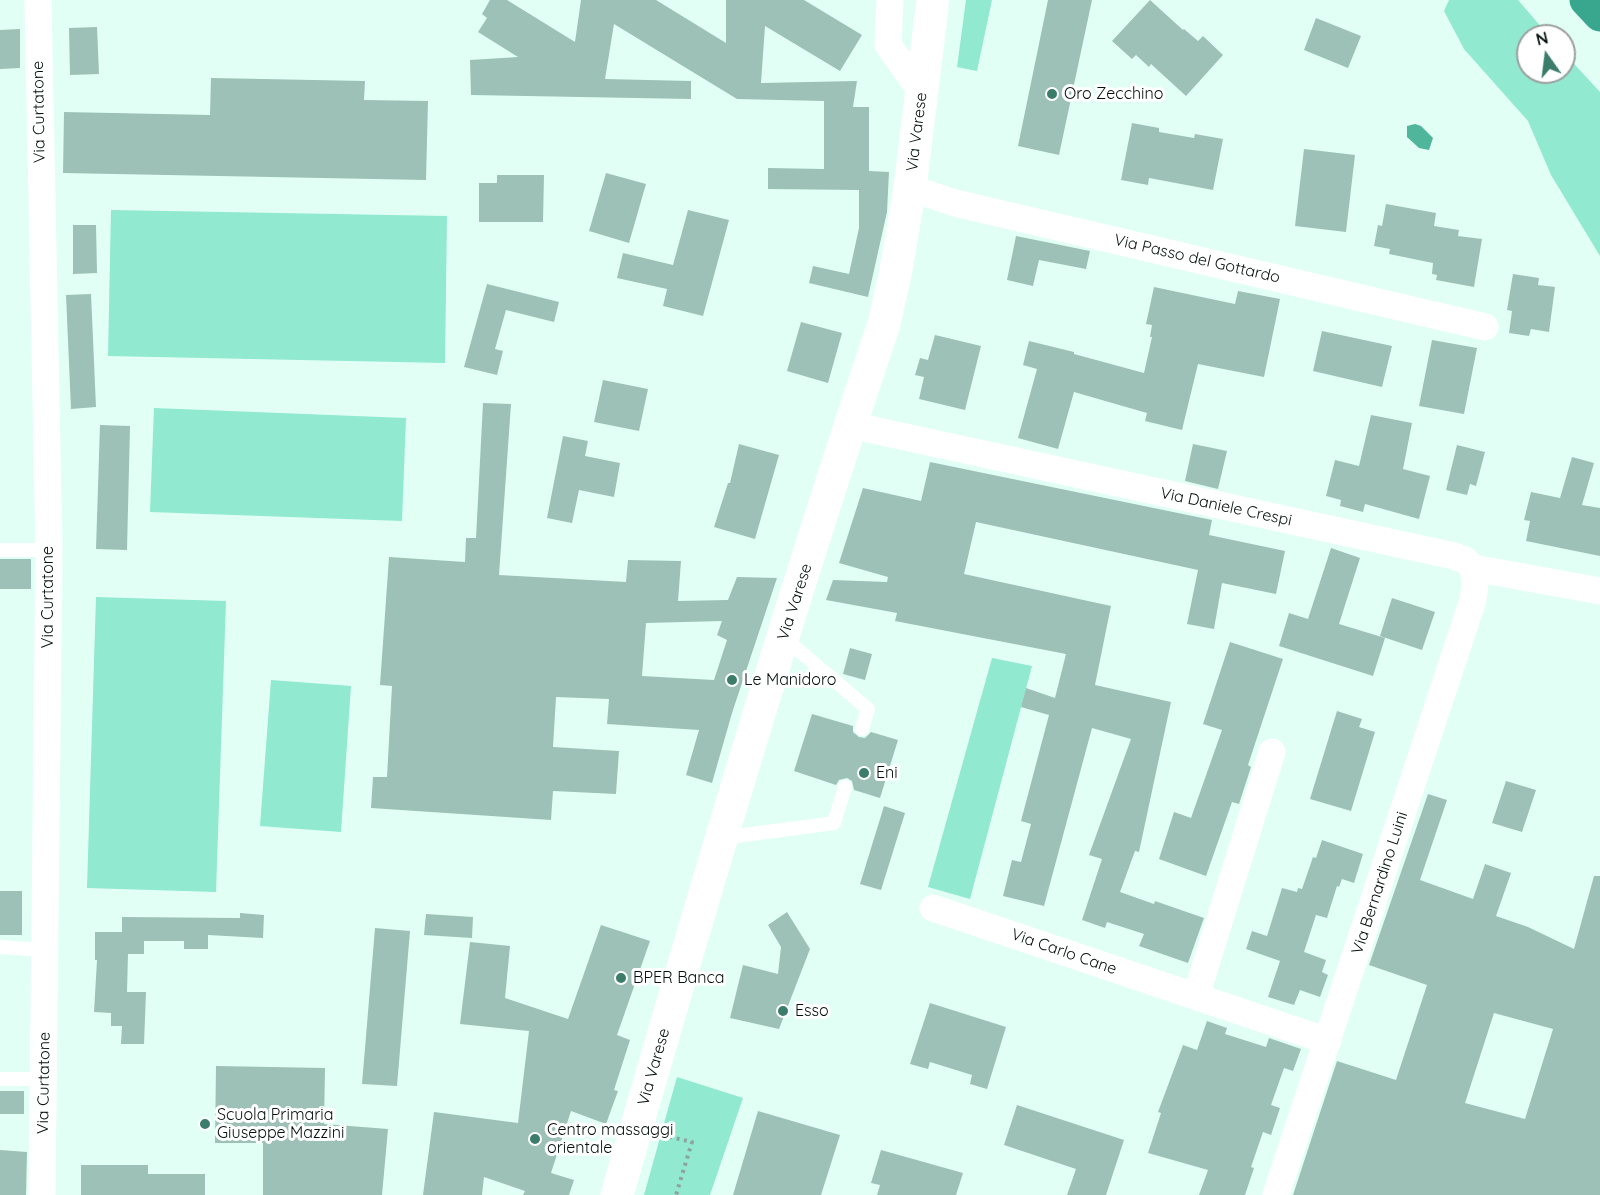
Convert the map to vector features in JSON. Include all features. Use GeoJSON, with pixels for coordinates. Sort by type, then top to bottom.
{"type":"FeatureCollection","features":[{"type":"Feature","properties":{"kind":"highway"},"geometry":{"type":"LineString","coordinates":[[1586,0],[1600,15]]}},
{"type":"Feature","properties":{"kind":"main road","name":"Via Varese"},"geometry":{"type":"LineString","coordinates":[[617,1195],[783,638],[884,324],[910,188],[933,0]]}},
{"type":"Feature","properties":{"kind":"street","name":"Via Curtatone"},"geometry":{"type":"LineString","coordinates":[[38,0],[49,550],[42,1195]]}},
{"type":"Feature","properties":{"kind":"street"},"geometry":{"type":"LineString","coordinates":[[890,0],[888,45],[921,91]]}},
{"type":"Feature","properties":{"kind":"street","name":"Via Passo del Gottardo"},"geometry":{"type":"LineString","coordinates":[[910,188],[954,203],[1485,327]]}},
{"type":"Feature","properties":{"kind":"street","name":"Via Daniele Crespi"},"geometry":{"type":"LineString","coordinates":[[850,425],[1454,556],[1465,560],[1473,568],[1600,591]]}},
{"type":"Feature","properties":{"kind":"street","name":"Via Bernardino Luini"},"geometry":{"type":"LineString","coordinates":[[1276,1195],[1473,600],[1475,584],[1473,568]]}},
{"type":"Feature","properties":{"kind":"street"},"geometry":{"type":"LineString","coordinates":[[1196,996],[1272,753]]}},
{"type":"Feature","properties":{"kind":"street","name":"Via Carlo Cane"},"geometry":{"type":"LineString","coordinates":[[933,908],[1328,1041]]}},
{"type":"Feature","properties":{"kind":"lane"},"geometry":{"type":"LineString","coordinates":[[0,550],[49,550]]}},
{"type":"Feature","properties":{"kind":"lane"},"geometry":{"type":"LineString","coordinates":[[783,638],[868,709],[862,729]]}},
{"type":"Feature","properties":{"kind":"lane"},"geometry":{"type":"LineString","coordinates":[[722,838],[834,823],[845,787]]}},
{"type":"Feature","properties":{"kind":"lane"},"geometry":{"type":"LineString","coordinates":[[0,947],[45,950]]}},
{"type":"Feature","properties":{"kind":"lane"},"geometry":{"type":"LineString","coordinates":[[0,1079],[44,1079]]}},
{"type":"Feature","properties":{"kind":"path"},"geometry":{"type":"LineString","coordinates":[[636,1128],[692,1142],[676,1195]]}},
{"type":"Feature","properties":{"kind":"shaded area"},"geometry":{"type":"Polygon","coordinates":[[[966,0],[992,0],[977,71],[957,67],[966,0]]]}},
{"type":"Feature","properties":{"kind":"shaded area"},"geometry":{"type":"Polygon","coordinates":[[[1449,0],[1518,0],[1539,24],[1516,24],[1516,84],[1576,84],[1576,66],[1600,92],[1600,256],[1551,175],[1528,121],[1464,49],[1444,11],[1449,0]]]}},
{"type":"Feature","properties":{"kind":"shaded area"},"geometry":{"type":"Polygon","coordinates":[[[1415,124],[1421,126],[1433,138],[1429,150],[1419,148],[1407,137],[1407,126],[1415,124]]]}},
{"type":"Feature","properties":{"kind":"shaded area"},"geometry":{"type":"Polygon","coordinates":[[[111,210],[447,216],[445,363],[108,356],[111,210]]]}},
{"type":"Feature","properties":{"kind":"shaded area"},"geometry":{"type":"Polygon","coordinates":[[[154,408],[406,418],[402,521],[150,512],[154,408]]]}},
{"type":"Feature","properties":{"kind":"shaded area"},"geometry":{"type":"Polygon","coordinates":[[[96,597],[226,601],[216,892],[87,888],[96,597]]]}},
{"type":"Feature","properties":{"kind":"shaded area"},"geometry":{"type":"Polygon","coordinates":[[[992,658],[1032,666],[970,899],[928,887],[992,658]]]}},
{"type":"Feature","properties":{"kind":"shaded area"},"geometry":{"type":"Polygon","coordinates":[[[271,680],[351,686],[341,832],[260,826],[271,680]]]}},
{"type":"Feature","properties":{"kind":"shaded area"},"geometry":{"type":"Polygon","coordinates":[[[677,1077],[743,1098],[710,1195],[644,1195],[677,1077]]]}},
{"type":"Feature","properties":{"kind":"building"},"geometry":{"type":"Polygon","coordinates":[[[490,0],[507,0],[575,42],[581,0],[656,0],[726,43],[726,0],[804,0],[862,35],[840,71],[765,26],[761,83],[857,81],[853,107],[869,107],[869,171],[889,172],[887,212],[868,297],[809,283],[813,266],[849,274],[859,228],[859,190],[768,189],[768,168],[824,169],[824,101],[737,99],[614,24],[605,79],[691,81],[691,99],[471,95],[470,60],[518,57],[478,32],[487,18],[482,14],[490,0]]]}},
{"type":"Feature","properties":{"kind":"building"},"geometry":{"type":"Polygon","coordinates":[[[1048,0],[1092,0],[1059,155],[1018,146],[1048,0]]]}},
{"type":"Feature","properties":{"kind":"building"},"geometry":{"type":"Polygon","coordinates":[[[1150,0],[1183,30],[1198,41],[1203,36],[1223,55],[1186,96],[1151,64],[1149,67],[1136,55],[1132,59],[1112,41],[1150,0]]]}},
{"type":"Feature","properties":{"kind":"building"},"geometry":{"type":"Polygon","coordinates":[[[1316,18],[1361,36],[1348,68],[1304,50],[1316,18]]]}},
{"type":"Feature","properties":{"kind":"building"},"geometry":{"type":"Polygon","coordinates":[[[97,27],[99,74],[70,75],[69,28],[97,27]]]}},
{"type":"Feature","properties":{"kind":"building"},"geometry":{"type":"Polygon","coordinates":[[[20,29],[20,68],[0,69],[0,30],[20,29]]]}},
{"type":"Feature","properties":{"kind":"building"},"geometry":{"type":"Polygon","coordinates":[[[211,78],[365,81],[364,100],[428,101],[426,180],[63,173],[64,112],[210,115],[211,78]]]}},
{"type":"Feature","properties":{"kind":"building"},"geometry":{"type":"Polygon","coordinates":[[[1132,123],[1159,128],[1159,132],[1194,138],[1195,134],[1223,139],[1213,190],[1149,178],[1148,185],[1121,180],[1132,123]]]}},
{"type":"Feature","properties":{"kind":"building"},"geometry":{"type":"Polygon","coordinates":[[[1304,149],[1355,155],[1346,232],[1295,226],[1304,149]]]}},
{"type":"Feature","properties":{"kind":"building"},"geometry":{"type":"Polygon","coordinates":[[[606,173],[646,184],[629,243],[589,231],[606,173]]]}},
{"type":"Feature","properties":{"kind":"building"},"geometry":{"type":"Polygon","coordinates":[[[497,175],[544,175],[543,222],[479,222],[479,183],[497,183],[497,175]]]}},
{"type":"Feature","properties":{"kind":"building"},"geometry":{"type":"Polygon","coordinates":[[[1386,204],[1436,213],[1434,226],[1459,230],[1458,236],[1482,239],[1474,287],[1436,280],[1437,275],[1432,274],[1433,263],[1389,254],[1390,249],[1374,246],[1378,225],[1382,226],[1386,204]]]}},
{"type":"Feature","properties":{"kind":"building"},"geometry":{"type":"Polygon","coordinates":[[[688,210],[729,220],[703,316],[663,306],[667,289],[617,278],[623,253],[673,265],[688,210]]]}},
{"type":"Feature","properties":{"kind":"building"},"geometry":{"type":"Polygon","coordinates":[[[73,225],[96,225],[97,273],[73,274],[73,225]]]}},
{"type":"Feature","properties":{"kind":"building"},"geometry":{"type":"Polygon","coordinates":[[[1016,236],[1090,251],[1086,269],[1039,260],[1033,286],[1007,280],[1016,236]]]}},
{"type":"Feature","properties":{"kind":"building"},"geometry":{"type":"Polygon","coordinates":[[[1513,274],[1539,278],[1538,285],[1555,287],[1549,332],[1531,329],[1529,336],[1509,333],[1512,311],[1507,310],[1513,274]]]}},
{"type":"Feature","properties":{"kind":"building"},"geometry":{"type":"Polygon","coordinates":[[[487,284],[559,302],[554,322],[506,310],[495,349],[503,351],[497,375],[464,367],[487,284]]]}},
{"type":"Feature","properties":{"kind":"building"},"geometry":{"type":"Polygon","coordinates":[[[1154,287],[1235,304],[1238,291],[1280,299],[1264,377],[1198,364],[1182,430],[1145,421],[1147,413],[1074,392],[1058,449],[1018,438],[1037,369],[1023,365],[1029,341],[1144,373],[1152,337],[1150,337],[1152,325],[1146,324],[1154,287]]]}},
{"type":"Feature","properties":{"kind":"building"},"geometry":{"type":"Polygon","coordinates":[[[91,294],[96,407],[71,409],[66,295],[91,294]]]}},
{"type":"Feature","properties":{"kind":"building"},"geometry":{"type":"Polygon","coordinates":[[[801,322],[842,333],[828,383],[787,371],[801,322]]]}},
{"type":"Feature","properties":{"kind":"building"},"geometry":{"type":"Polygon","coordinates":[[[1322,331],[1392,346],[1382,387],[1313,371],[1322,331]]]}},
{"type":"Feature","properties":{"kind":"building"},"geometry":{"type":"Polygon","coordinates":[[[935,335],[981,346],[965,410],[919,399],[924,377],[915,375],[920,358],[928,360],[935,335]]]}},
{"type":"Feature","properties":{"kind":"building"},"geometry":{"type":"Polygon","coordinates":[[[1432,340],[1477,348],[1464,414],[1419,406],[1432,340]]]}},
{"type":"Feature","properties":{"kind":"building"},"geometry":{"type":"Polygon","coordinates":[[[603,380],[648,389],[639,431],[594,422],[603,380]]]}},
{"type":"Feature","properties":{"kind":"building"},"geometry":{"type":"Polygon","coordinates":[[[483,403],[511,404],[499,575],[626,582],[628,560],[681,561],[678,601],[728,600],[737,577],[777,578],[732,713],[712,783],[686,775],[699,730],[607,724],[609,699],[556,697],[553,747],[619,751],[616,794],[553,791],[551,820],[371,808],[373,777],[387,777],[392,686],[380,685],[389,557],[465,562],[466,538],[476,538],[483,403]],[[722,621],[646,623],[642,676],[714,680],[727,640],[717,635],[722,621]]]}},
{"type":"Feature","properties":{"kind":"building"},"geometry":{"type":"Polygon","coordinates":[[[1371,415],[1412,423],[1403,469],[1430,476],[1419,519],[1365,504],[1363,512],[1340,506],[1341,500],[1326,496],[1335,460],[1359,466],[1371,415]]]}},
{"type":"Feature","properties":{"kind":"building"},"geometry":{"type":"Polygon","coordinates":[[[100,425],[130,426],[127,550],[96,549],[100,425]]]}},
{"type":"Feature","properties":{"kind":"building"},"geometry":{"type":"Polygon","coordinates":[[[563,436],[588,441],[585,456],[620,463],[614,497],[579,490],[572,523],[547,518],[563,436]]]}},
{"type":"Feature","properties":{"kind":"building"},"geometry":{"type":"Polygon","coordinates":[[[739,444],[779,455],[755,539],[714,527],[728,483],[730,483],[739,444]]]}},
{"type":"Feature","properties":{"kind":"building"},"geometry":{"type":"Polygon","coordinates":[[[1193,444],[1227,451],[1218,489],[1185,481],[1193,444]]]}},
{"type":"Feature","properties":{"kind":"building"},"geometry":{"type":"Polygon","coordinates":[[[1457,445],[1485,452],[1476,486],[1470,484],[1467,495],[1446,490],[1457,445]]]}},
{"type":"Feature","properties":{"kind":"building"},"geometry":{"type":"Polygon","coordinates":[[[1572,457],[1594,463],[1582,505],[1600,508],[1600,556],[1526,541],[1530,521],[1524,520],[1531,492],[1560,498],[1572,457]]]}},
{"type":"Feature","properties":{"kind":"building"},"geometry":{"type":"Polygon","coordinates":[[[930,462],[1212,520],[1209,535],[1285,551],[1276,594],[1222,583],[1214,629],[1187,624],[1198,570],[976,522],[964,574],[1111,606],[1095,685],[1171,702],[1139,852],[1135,851],[1120,892],[1204,918],[1188,963],[1139,946],[1144,934],[1107,922],[1105,928],[1082,920],[1102,859],[1089,855],[1131,739],[1092,728],[1044,906],[1003,896],[1012,860],[1021,862],[1031,824],[1021,821],[1049,715],[1021,707],[1026,688],[1055,698],[1066,654],[895,621],[897,613],[826,600],[833,580],[887,582],[888,577],[839,563],[863,488],[921,501],[930,462]]]}},
{"type":"Feature","properties":{"kind":"building"},"geometry":{"type":"Polygon","coordinates":[[[1331,548],[1360,558],[1339,624],[1385,638],[1373,676],[1279,646],[1289,613],[1308,619],[1331,548]]]}},
{"type":"Feature","properties":{"kind":"building"},"geometry":{"type":"Polygon","coordinates":[[[0,559],[31,559],[31,589],[0,589],[0,559]]]}},
{"type":"Feature","properties":{"kind":"building"},"geometry":{"type":"Polygon","coordinates":[[[1392,598],[1435,612],[1422,650],[1380,636],[1392,598]]]}},
{"type":"Feature","properties":{"kind":"building"},"geometry":{"type":"Polygon","coordinates":[[[1230,642],[1283,659],[1248,765],[1251,767],[1239,804],[1232,802],[1206,876],[1159,859],[1174,812],[1191,818],[1222,730],[1203,724],[1230,642]]]}},
{"type":"Feature","properties":{"kind":"building"},"geometry":{"type":"Polygon","coordinates":[[[850,648],[872,654],[865,680],[843,674],[850,648]]]}},
{"type":"Feature","properties":{"kind":"building"},"geometry":{"type":"Polygon","coordinates":[[[1337,711],[1362,719],[1359,727],[1375,732],[1351,811],[1310,799],[1337,711]]]}},
{"type":"Feature","properties":{"kind":"building"},"geometry":{"type":"Polygon","coordinates":[[[812,714],[853,726],[853,732],[859,737],[865,738],[871,732],[898,740],[880,798],[854,790],[852,781],[847,778],[839,780],[836,785],[794,771],[812,714]]]}},
{"type":"Feature","properties":{"kind":"building"},"geometry":{"type":"Polygon","coordinates":[[[1506,781],[1536,790],[1522,832],[1492,823],[1506,781]]]}},
{"type":"Feature","properties":{"kind":"building"},"geometry":{"type":"Polygon","coordinates":[[[1428,794],[1447,800],[1420,880],[1473,899],[1485,864],[1511,873],[1496,916],[1528,927],[1574,949],[1594,876],[1600,876],[1600,1195],[1293,1195],[1337,1061],[1396,1080],[1427,985],[1369,965],[1428,794]],[[1494,1013],[1465,1103],[1525,1119],[1553,1029],[1494,1013]]]}},
{"type":"Feature","properties":{"kind":"building"},"geometry":{"type":"Polygon","coordinates":[[[884,806],[905,813],[881,890],[860,884],[884,806]]]}},
{"type":"Feature","properties":{"kind":"building"},"geometry":{"type":"Polygon","coordinates":[[[1322,840],[1363,854],[1354,883],[1342,879],[1339,887],[1337,886],[1327,918],[1316,915],[1304,952],[1326,960],[1322,972],[1328,975],[1320,997],[1300,990],[1294,1005],[1268,997],[1280,961],[1246,949],[1252,931],[1267,936],[1282,888],[1297,892],[1298,888],[1302,889],[1313,857],[1316,858],[1322,840]]]}},
{"type":"Feature","properties":{"kind":"building"},"geometry":{"type":"Polygon","coordinates":[[[0,891],[22,891],[22,935],[0,935],[0,891]]]}},
{"type":"Feature","properties":{"kind":"building"},"geometry":{"type":"Polygon","coordinates":[[[787,912],[810,949],[779,1029],[730,1018],[743,965],[778,974],[781,947],[768,925],[787,912]]]}},
{"type":"Feature","properties":{"kind":"building"},"geometry":{"type":"Polygon","coordinates":[[[240,913],[264,915],[263,938],[208,935],[208,949],[184,949],[184,941],[144,941],[144,954],[128,954],[127,992],[146,992],[144,1044],[121,1044],[122,1026],[111,1026],[111,1013],[94,1012],[97,960],[95,960],[95,932],[122,932],[122,917],[240,918],[240,913]]]}},
{"type":"Feature","properties":{"kind":"building"},"geometry":{"type":"Polygon","coordinates":[[[426,914],[473,917],[472,938],[424,935],[426,914]]]}},
{"type":"Feature","properties":{"kind":"building"},"geometry":{"type":"Polygon","coordinates":[[[601,925],[650,941],[617,1035],[630,1040],[614,1090],[618,1091],[606,1124],[571,1111],[551,1173],[574,1180],[569,1195],[523,1195],[525,1191],[484,1177],[482,1195],[423,1195],[434,1112],[518,1123],[529,1031],[460,1024],[470,942],[510,946],[505,998],[568,1019],[601,925]]]}},
{"type":"Feature","properties":{"kind":"building"},"geometry":{"type":"Polygon","coordinates":[[[375,928],[410,931],[397,1086],[362,1084],[375,928]]]}},
{"type":"Feature","properties":{"kind":"building"},"geometry":{"type":"Polygon","coordinates":[[[930,1003],[1006,1027],[987,1089],[970,1084],[972,1075],[930,1062],[928,1069],[910,1064],[930,1003]]]}},
{"type":"Feature","properties":{"kind":"building"},"geometry":{"type":"Polygon","coordinates":[[[1207,1021],[1227,1028],[1225,1034],[1266,1047],[1269,1038],[1301,1049],[1293,1071],[1284,1068],[1271,1105],[1280,1108],[1271,1135],[1263,1132],[1251,1167],[1254,1168],[1245,1195],[1199,1195],[1208,1170],[1148,1153],[1161,1113],[1158,1112],[1183,1045],[1197,1050],[1207,1021]]]}},
{"type":"Feature","properties":{"kind":"building"},"geometry":{"type":"Polygon","coordinates":[[[216,1066],[325,1068],[324,1124],[388,1129],[382,1195],[263,1195],[263,1143],[215,1143],[216,1066]]]}},
{"type":"Feature","properties":{"kind":"building"},"geometry":{"type":"Polygon","coordinates":[[[0,1091],[24,1091],[24,1114],[0,1114],[0,1091]]]}},
{"type":"Feature","properties":{"kind":"building"},"geometry":{"type":"Polygon","coordinates":[[[1017,1105],[1124,1140],[1106,1195],[1067,1195],[1076,1169],[1004,1145],[1017,1105]]]}},
{"type":"Feature","properties":{"kind":"building"},"geometry":{"type":"Polygon","coordinates":[[[758,1111],[840,1135],[821,1195],[733,1195],[758,1111]]]}},
{"type":"Feature","properties":{"kind":"building"},"geometry":{"type":"Polygon","coordinates":[[[0,1150],[27,1152],[26,1195],[0,1195],[0,1150]]]}},
{"type":"Feature","properties":{"kind":"building"},"geometry":{"type":"Polygon","coordinates":[[[881,1150],[963,1173],[956,1195],[877,1195],[880,1185],[871,1183],[881,1150]]]}},
{"type":"Feature","properties":{"kind":"building"},"geometry":{"type":"Polygon","coordinates":[[[81,1165],[148,1165],[148,1174],[205,1174],[205,1195],[81,1195],[81,1165]]]}},
{"type":"Feature","properties":{"kind":"place","name":"Oro Zecchino"},"geometry":{"type":"Point","coordinates":[1052,94]}},
{"type":"Feature","properties":{"kind":"place","name":"Le Manidoro"},"geometry":{"type":"Point","coordinates":[732,680]}},
{"type":"Feature","properties":{"kind":"place","name":"Eni"},"geometry":{"type":"Point","coordinates":[864,773]}},
{"type":"Feature","properties":{"kind":"place","name":"BPER Banca"},"geometry":{"type":"Point","coordinates":[621,978]}},
{"type":"Feature","properties":{"kind":"place","name":"Esso"},"geometry":{"type":"Point","coordinates":[783,1011]}},
{"type":"Feature","properties":{"kind":"place","name":"Scuola Primaria Giuseppe Mazzini"},"geometry":{"type":"Point","coordinates":[205,1124]}},
{"type":"Feature","properties":{"kind":"place","name":"Centro massaggi orientale"},"geometry":{"type":"Point","coordinates":[535,1139]}}]}
